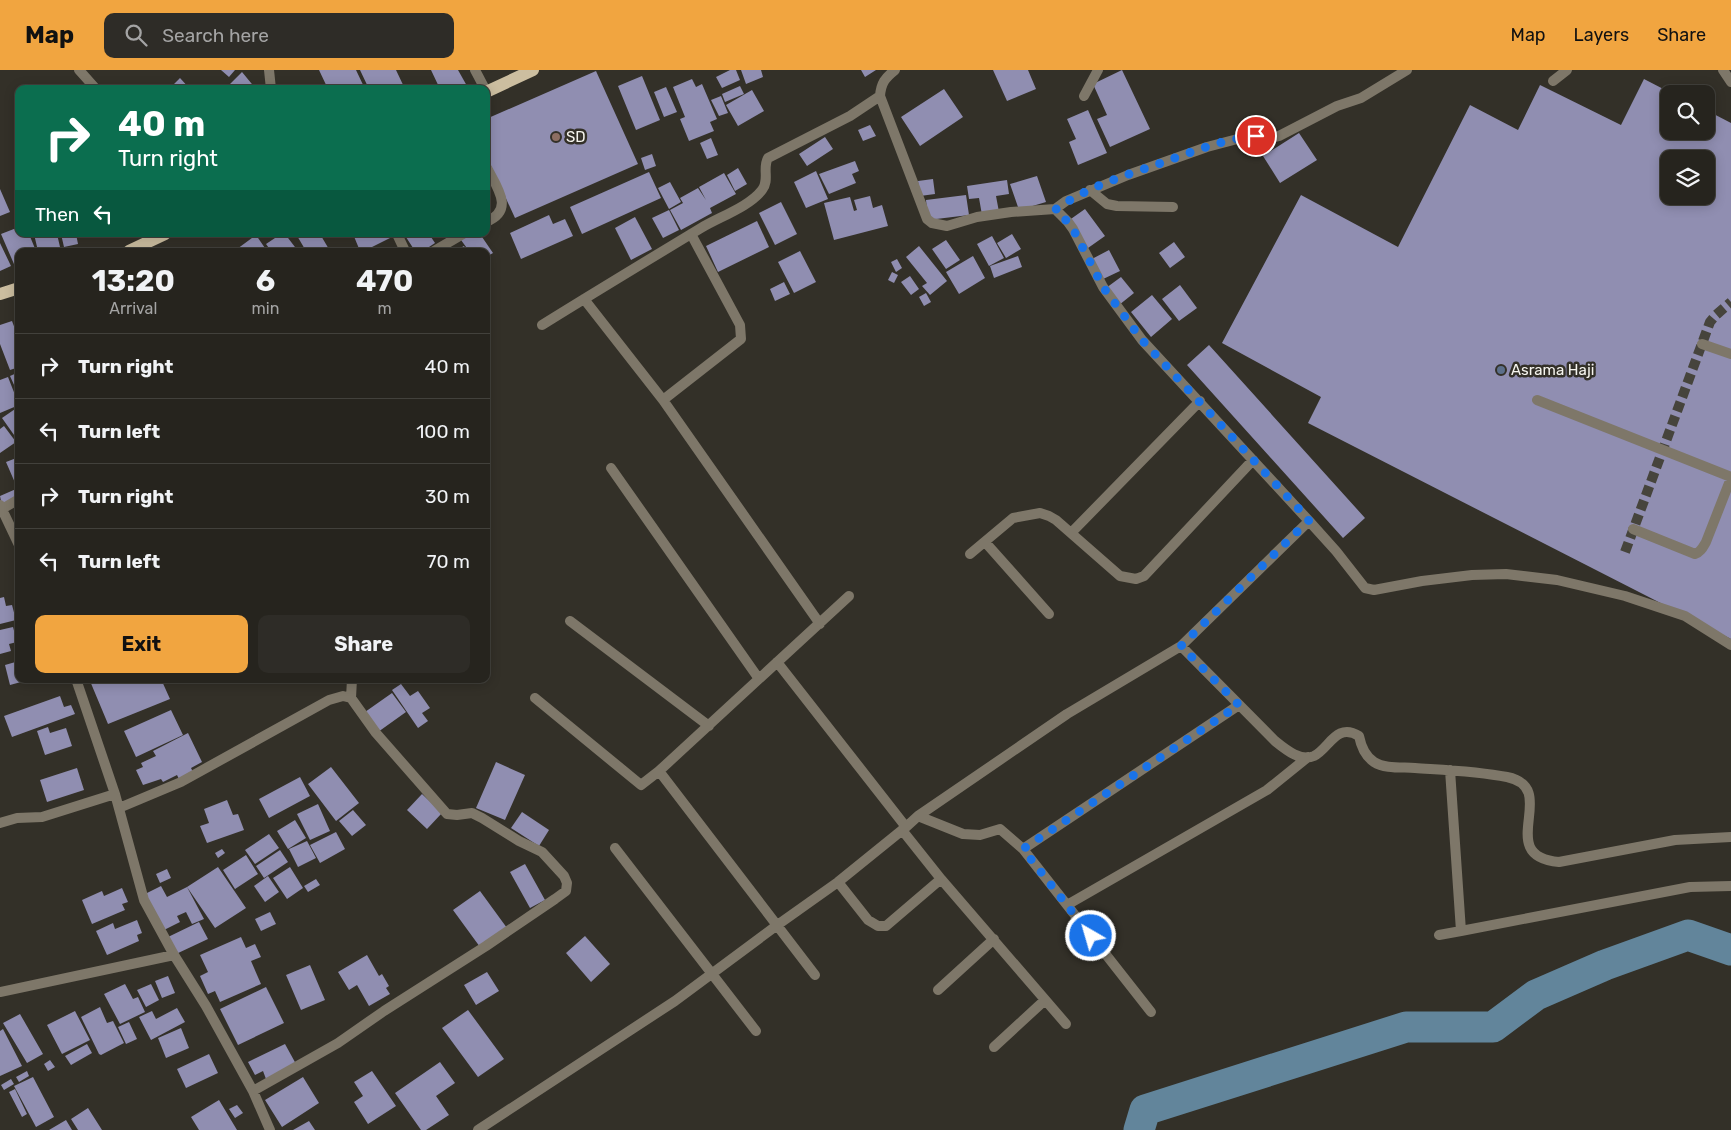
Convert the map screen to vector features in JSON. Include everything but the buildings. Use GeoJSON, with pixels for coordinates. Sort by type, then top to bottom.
{"type":"FeatureCollection","features":[{"type":"Feature","properties":{"kind":"main road"},"geometry":{"type":"LineString","coordinates":[[490,89],[533,70]]}},
{"type":"Feature","properties":{"kind":"main road"},"geometry":{"type":"LineString","coordinates":[[135,248],[159,237]]}},
{"type":"Feature","properties":{"kind":"main road"},"geometry":{"type":"LineString","coordinates":[[0,294],[15,289]]}},
{"type":"Feature","properties":{"kind":"street"},"geometry":{"type":"LineString","coordinates":[[79,70],[92,85]]}},
{"type":"Feature","properties":{"kind":"street"},"geometry":{"type":"LineString","coordinates":[[269,70],[271,85]]}},
{"type":"Feature","properties":{"kind":"street"},"geometry":{"type":"LineString","coordinates":[[474,70],[483,85]]}},
{"type":"Feature","properties":{"kind":"street"},"geometry":{"type":"LineString","coordinates":[[895,70],[886,76],[881,85],[880,96],[928,220],[947,226],[994,214],[1038,209],[1055,210],[1073,229],[1103,287],[1142,340],[1309,520],[1364,588],[1369,589],[1472,575],[1506,574],[1557,580],[1625,596],[1685,616],[1731,645]]}},
{"type":"Feature","properties":{"kind":"street"},"geometry":{"type":"LineString","coordinates":[[1084,96],[1098,70]]}},
{"type":"Feature","properties":{"kind":"street"},"geometry":{"type":"LineString","coordinates":[[1055,210],[1066,201],[1128,174],[1206,147],[1245,137],[1272,138],[1279,136],[1337,106],[1362,98],[1407,70]]}},
{"type":"Feature","properties":{"kind":"street"},"geometry":{"type":"LineString","coordinates":[[1553,80],[1567,70]]}},
{"type":"Feature","properties":{"kind":"street"},"geometry":{"type":"LineString","coordinates":[[1723,70],[1731,82]]}},
{"type":"Feature","properties":{"kind":"street"},"geometry":{"type":"LineString","coordinates":[[542,324],[747,203],[758,195],[766,184],[765,164],[768,158],[850,116],[880,96]]}},
{"type":"Feature","properties":{"kind":"street"},"geometry":{"type":"LineString","coordinates":[[490,174],[503,200],[497,216],[490,220]]}},
{"type":"Feature","properties":{"kind":"street"},"geometry":{"type":"LineString","coordinates":[[1090,190],[1102,200],[1112,205],[1173,206]]}},
{"type":"Feature","properties":{"kind":"street"},"geometry":{"type":"LineString","coordinates":[[663,400],[741,339],[740,325],[692,234]]}},
{"type":"Feature","properties":{"kind":"street"},"geometry":{"type":"LineString","coordinates":[[439,248],[458,237]]}},
{"type":"Feature","properties":{"kind":"street"},"geometry":{"type":"LineString","coordinates":[[584,299],[663,400],[820,624]]}},
{"type":"Feature","properties":{"kind":"street"},"geometry":{"type":"LineString","coordinates":[[1702,344],[1731,354]]}},
{"type":"Feature","properties":{"kind":"street"},"geometry":{"type":"LineString","coordinates":[[1537,400],[1731,477],[1706,542],[1698,553],[1695,554],[1634,529]]}},
{"type":"Feature","properties":{"kind":"street"},"geometry":{"type":"LineString","coordinates":[[1071,533],[1200,401]]}},
{"type":"Feature","properties":{"kind":"street"},"geometry":{"type":"LineString","coordinates":[[970,554],[1013,518],[1032,514],[1049,516],[1120,576],[1136,579],[1144,576],[1253,460]]}},
{"type":"Feature","properties":{"kind":"street"},"geometry":{"type":"LineString","coordinates":[[611,468],[759,679]]}},
{"type":"Feature","properties":{"kind":"street"},"geometry":{"type":"LineString","coordinates":[[15,501],[1,507],[15,537]]}},
{"type":"Feature","properties":{"kind":"street"},"geometry":{"type":"LineString","coordinates":[[478,1130],[675,1002],[838,882],[918,816],[1067,714],[1181,646],[1309,520]]}},
{"type":"Feature","properties":{"kind":"street"},"geometry":{"type":"LineString","coordinates":[[985,542],[1049,614]]}},
{"type":"Feature","properties":{"kind":"street"},"geometry":{"type":"LineString","coordinates":[[534,698],[641,785],[709,726],[849,596]]}},
{"type":"Feature","properties":{"kind":"street"},"geometry":{"type":"LineString","coordinates":[[570,621],[709,726]]}},
{"type":"Feature","properties":{"kind":"street"},"geometry":{"type":"LineString","coordinates":[[1181,646],[1239,705],[1288,751],[1296,755],[1314,756],[1338,734],[1355,733],[1359,736],[1361,745],[1369,758],[1383,766],[1450,770],[1506,776],[1520,780],[1530,792],[1528,839],[1530,849],[1535,854],[1550,861],[1559,862],[1676,840],[1731,837]]}},
{"type":"Feature","properties":{"kind":"street"},"geometry":{"type":"LineString","coordinates":[[777,662],[941,879],[994,938],[1066,1024]]}},
{"type":"Feature","properties":{"kind":"street"},"geometry":{"type":"LineString","coordinates":[[77,683],[115,794],[144,900],[253,1091],[270,1130]]}},
{"type":"Feature","properties":{"kind":"street"},"geometry":{"type":"LineString","coordinates":[[253,1091],[338,1043],[566,891],[567,883],[564,876],[542,852],[519,842],[472,813],[447,814],[376,733],[351,698],[352,683]]}},
{"type":"Feature","properties":{"kind":"street"},"geometry":{"type":"LineString","coordinates":[[119,808],[181,782],[329,700],[336,697],[351,698]]}},
{"type":"Feature","properties":{"kind":"street"},"geometry":{"type":"LineString","coordinates":[[1023,849],[1239,705]]}},
{"type":"Feature","properties":{"kind":"street"},"geometry":{"type":"LineString","coordinates":[[1067,905],[1267,790],[1308,757]]}},
{"type":"Feature","properties":{"kind":"street"},"geometry":{"type":"LineString","coordinates":[[1450,770],[1461,931]]}},
{"type":"Feature","properties":{"kind":"street"},"geometry":{"type":"LineString","coordinates":[[659,771],[814,975]]}},
{"type":"Feature","properties":{"kind":"street"},"geometry":{"type":"LineString","coordinates":[[0,823],[17,818],[42,817],[115,794]]}},
{"type":"Feature","properties":{"kind":"street"},"geometry":{"type":"LineString","coordinates":[[918,816],[963,834],[980,835],[1000,829],[1023,849],[1152,1012]]}},
{"type":"Feature","properties":{"kind":"street"},"geometry":{"type":"LineString","coordinates":[[615,848],[756,1030]]}},
{"type":"Feature","properties":{"kind":"street"},"geometry":{"type":"LineString","coordinates":[[838,882],[868,920],[878,926],[886,926],[941,879]]}},
{"type":"Feature","properties":{"kind":"street"},"geometry":{"type":"LineString","coordinates":[[1439,935],[1690,887],[1731,886]]}},
{"type":"Feature","properties":{"kind":"street"},"geometry":{"type":"LineString","coordinates":[[938,990],[994,938]]}},
{"type":"Feature","properties":{"kind":"street"},"geometry":{"type":"LineString","coordinates":[[0,992],[71,976],[139,964],[174,955]]}},
{"type":"Feature","properties":{"kind":"street"},"geometry":{"type":"LineString","coordinates":[[994,1047],[1046,1000]]}},
{"type":"Feature","properties":{"kind":"waterway"},"geometry":{"type":"LineString","coordinates":[[1139,1130],[1145,1110],[1406,1027],[1493,1027],[1536,995],[1605,965],[1688,935],[1731,950]]}},
{"type":"Feature","properties":{"kind":"tunnel"},"geometry":{"type":"LineString","coordinates":[[1625,552],[1710,322],[1731,302]]}},
{"type":"Feature","properties":{"kind":"place","name":"SD"},"geometry":{"type":"Point","coordinates":[556,137]}},
{"type":"Feature","properties":{"kind":"place","name":"Asrama Haji"},"geometry":{"type":"Point","coordinates":[1501,370]}},
{"type":"Feature","properties":{"kind":"route"},"geometry":{"type":"LineString","coordinates":[[1091,936],[1023,849],[1239,705],[1181,646],[1309,520],[1142,340],[1103,287],[1073,229],[1061,214],[1055,210],[1066,201],[1128,174],[1206,147],[1233,139],[1256,136]]}}]}
